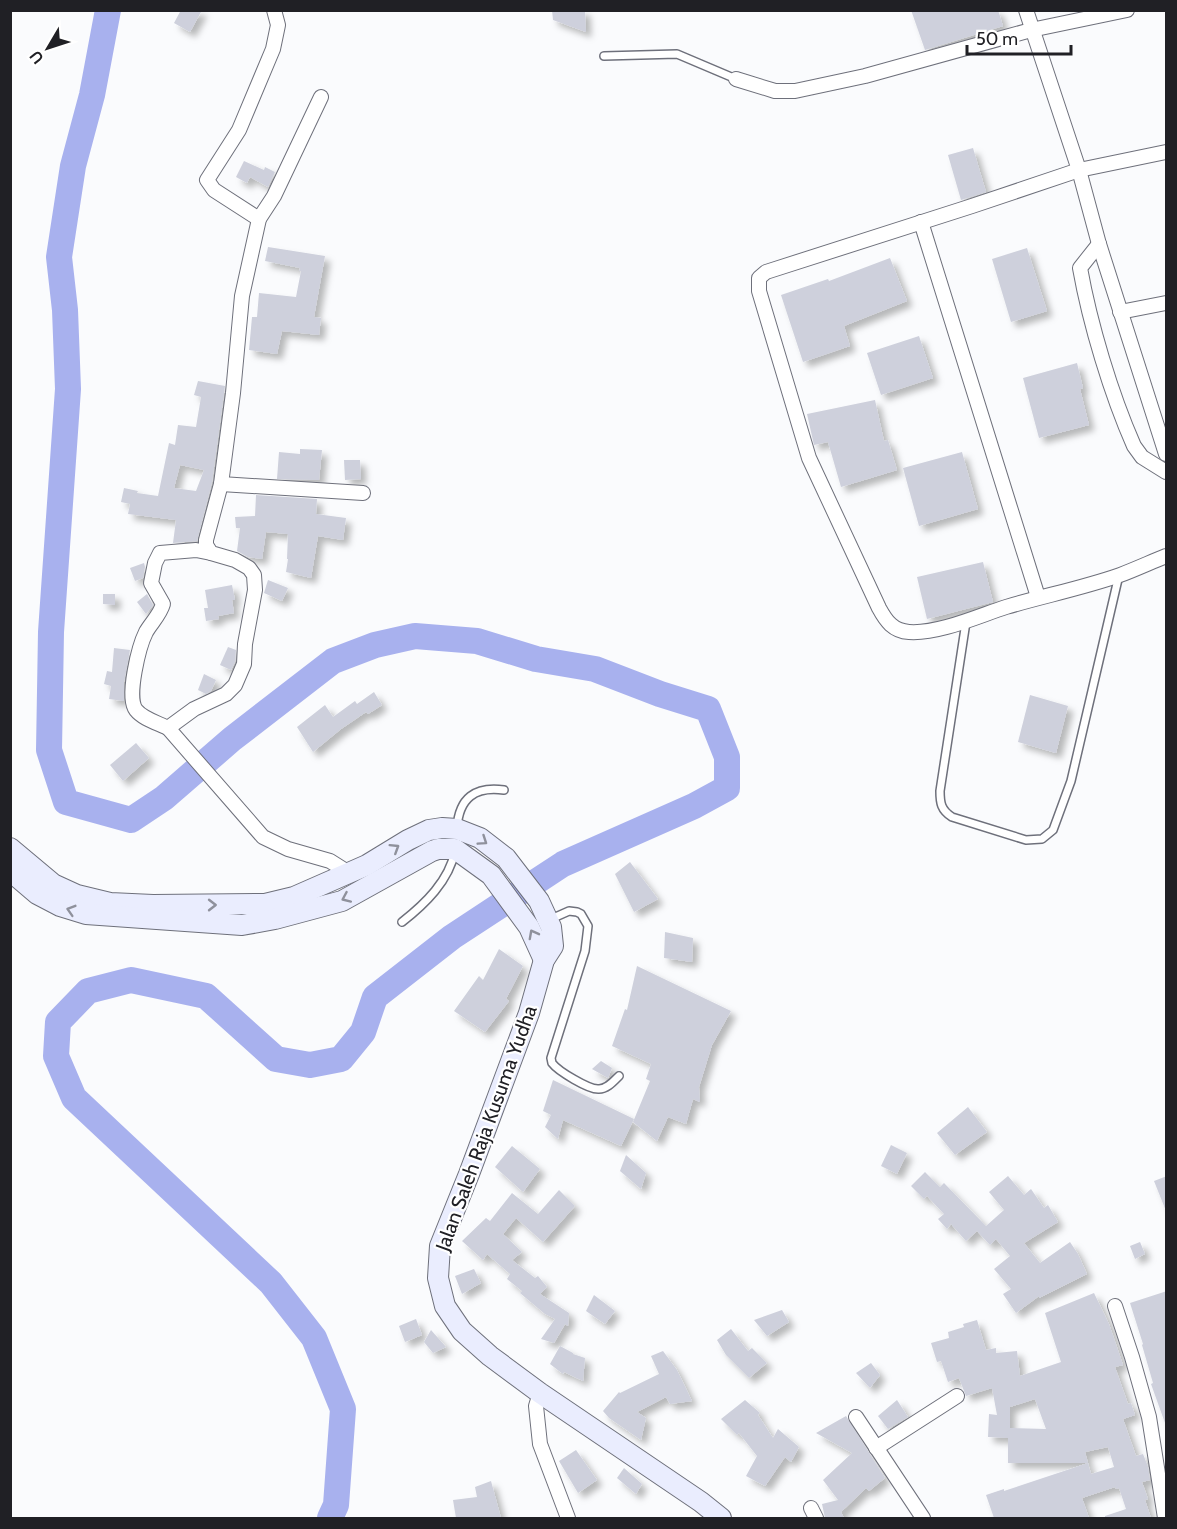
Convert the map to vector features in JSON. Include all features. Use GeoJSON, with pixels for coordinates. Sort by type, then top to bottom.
{"type":"FeatureCollection","features":[{"type":"Feature","properties":{"kind":"street"},"geometry":{"type":"LineString","coordinates":[[259,219],[214,190],[207,180],[239,130],[273,49],[278,26],[274,10]]}},
{"type":"Feature","properties":{"kind":"street"},"geometry":{"type":"LineString","coordinates":[[1026,10],[1079,170],[1120,312],[1167,454]]}},
{"type":"Feature","properties":{"kind":"street"},"geometry":{"type":"LineString","coordinates":[[736,79],[775,91],[795,91],[865,76],[1032,30],[1127,10]]}},
{"type":"Feature","properties":{"kind":"street"},"geometry":{"type":"LineString","coordinates":[[211,553],[206,546],[206,540],[221,484],[233,393],[242,296],[259,219],[274,196],[321,97]]}},
{"type":"Feature","properties":{"kind":"street"},"geometry":{"type":"LineString","coordinates":[[1167,152],[1079,170],[766,272],[759,278],[759,291],[809,458],[886,620],[897,630],[911,632],[966,622],[986,613],[1038,597],[1119,575],[1167,556]]}},
{"type":"Feature","properties":{"kind":"street"},"geometry":{"type":"LineString","coordinates":[[921,222],[1038,597]]}},
{"type":"Feature","properties":{"kind":"street"},"geometry":{"type":"LineString","coordinates":[[1099,244],[1080,268],[1104,361],[1134,446],[1142,457],[1167,472]]}},
{"type":"Feature","properties":{"kind":"street"},"geometry":{"type":"LineString","coordinates":[[1120,312],[1167,303]]}},
{"type":"Feature","properties":{"kind":"street"},"geometry":{"type":"LineString","coordinates":[[221,484],[363,493]]}},
{"type":"Feature","properties":{"kind":"street"},"geometry":{"type":"LineString","coordinates":[[168,728],[195,709],[226,694],[235,685],[244,664],[245,644],[255,590],[255,575],[249,568],[235,560],[196,550],[160,553],[155,563],[151,583],[163,604],[143,641],[135,669],[133,705],[137,711],[168,728],[182,742],[263,837],[288,849],[330,861],[349,873]]}},
{"type":"Feature","properties":{"kind":"street","name":"Jalan Saleh Raja Kusuma Yudha"},"geometry":{"type":"LineString","coordinates":[[10,848],[53,884],[77,895],[110,903],[153,905],[265,904],[294,897],[367,865],[429,830],[457,829],[480,838],[506,858],[539,902],[554,939],[544,960],[529,1013],[440,1245],[438,1278],[445,1306],[462,1331],[490,1356],[721,1518]]}},
{"type":"Feature","properties":{"kind":"street"},"geometry":{"type":"LineString","coordinates":[[10,871],[37,894],[60,906],[86,914],[242,925],[342,901],[432,851],[455,849],[490,875],[518,909],[537,941],[544,960]]}},
{"type":"Feature","properties":{"kind":"street"},"geometry":{"type":"LineString","coordinates":[[1115,1306],[1149,1417],[1165,1518]]}},
{"type":"Feature","properties":{"kind":"street"},"geometry":{"type":"LineString","coordinates":[[540,1393],[536,1406],[540,1444],[568,1518]]}},
{"type":"Feature","properties":{"kind":"street"},"geometry":{"type":"LineString","coordinates":[[876,1448],[957,1396]]}},
{"type":"Feature","properties":{"kind":"street"},"geometry":{"type":"LineString","coordinates":[[856,1417],[923,1518]]}},
{"type":"Feature","properties":{"kind":"lane"},"geometry":{"type":"LineString","coordinates":[[604,56],[677,54],[736,79]]}},
{"type":"Feature","properties":{"kind":"lane"},"geometry":{"type":"LineString","coordinates":[[966,622],[940,790],[940,805],[952,818],[1026,840],[1042,839],[1053,830],[1071,780],[1119,575]]}},
{"type":"Feature","properties":{"kind":"lane"},"geometry":{"type":"LineString","coordinates":[[402,922],[425,905],[452,865],[458,813],[471,795],[489,788],[504,790]]}},
{"type":"Feature","properties":{"kind":"lane"},"geometry":{"type":"LineString","coordinates":[[548,920],[569,911],[581,915],[588,926],[585,951],[551,1058],[552,1063],[591,1088],[600,1090],[619,1076]]}},
{"type":"Feature","properties":{"kind":"building"},"geometry":{"type":"Polygon","coordinates":[[[181,10],[202,10],[190,32],[174,23],[181,10]]]}},
{"type":"Feature","properties":{"kind":"building"},"geometry":{"type":"Polygon","coordinates":[[[552,10],[585,10],[586,32],[553,20],[552,10]]]}},
{"type":"Feature","properties":{"kind":"building"},"geometry":{"type":"Polygon","coordinates":[[[911,10],[998,10],[1003,26],[925,50],[911,10]]]}},
{"type":"Feature","properties":{"kind":"building"},"geometry":{"type":"Polygon","coordinates":[[[973,148],[986,192],[961,200],[948,155],[973,148]]]}},
{"type":"Feature","properties":{"kind":"building"},"geometry":{"type":"Polygon","coordinates":[[[244,161],[275,172],[268,187],[250,177],[247,183],[236,177],[244,161]]]}},
{"type":"Feature","properties":{"kind":"building"},"geometry":{"type":"Polygon","coordinates":[[[268,247],[325,256],[314,317],[321,318],[319,335],[282,331],[277,354],[249,350],[252,317],[257,317],[259,293],[296,297],[301,271],[299,271],[300,268],[265,261],[268,247]]]}},
{"type":"Feature","properties":{"kind":"building"},"geometry":{"type":"Polygon","coordinates":[[[1027,248],[1047,311],[1011,322],[992,259],[1027,248]]]}},
{"type":"Feature","properties":{"kind":"building"},"geometry":{"type":"Polygon","coordinates":[[[890,258],[907,301],[844,326],[850,346],[803,362],[781,295],[828,279],[829,281],[890,258]]]}},
{"type":"Feature","properties":{"kind":"building"},"geometry":{"type":"Polygon","coordinates":[[[919,336],[933,378],[881,395],[867,353],[919,336]]]}},
{"type":"Feature","properties":{"kind":"building"},"geometry":{"type":"Polygon","coordinates":[[[1077,363],[1083,388],[1080,389],[1089,425],[1039,438],[1023,378],[1077,363]]]}},
{"type":"Feature","properties":{"kind":"building"},"geometry":{"type":"Polygon","coordinates":[[[198,381],[225,386],[212,482],[197,541],[173,543],[176,520],[128,514],[130,504],[121,502],[124,488],[138,491],[137,493],[158,496],[169,443],[175,445],[178,425],[196,427],[201,397],[194,395],[198,381]],[[180,465],[174,488],[196,491],[204,470],[180,465]]]}},
{"type":"Feature","properties":{"kind":"building"},"geometry":{"type":"Polygon","coordinates":[[[875,400],[884,441],[888,440],[897,470],[841,487],[828,442],[814,445],[807,414],[875,400]]]}},
{"type":"Feature","properties":{"kind":"building"},"geometry":{"type":"Polygon","coordinates":[[[300,449],[322,450],[319,480],[277,479],[279,452],[300,454],[300,449]]]}},
{"type":"Feature","properties":{"kind":"building"},"geometry":{"type":"Polygon","coordinates":[[[962,452],[978,509],[919,526],[903,468],[962,452]]]}},
{"type":"Feature","properties":{"kind":"building"},"geometry":{"type":"Polygon","coordinates":[[[344,460],[360,460],[361,479],[345,480],[344,460]]]}},
{"type":"Feature","properties":{"kind":"building"},"geometry":{"type":"Polygon","coordinates":[[[256,495],[317,499],[316,514],[346,518],[343,540],[318,536],[311,578],[286,572],[288,534],[266,532],[262,559],[248,557],[237,551],[240,528],[236,528],[235,517],[255,516],[256,495]]]}},
{"type":"Feature","properties":{"kind":"building"},"geometry":{"type":"Polygon","coordinates":[[[983,562],[993,602],[927,619],[917,577],[983,562]]]}},
{"type":"Feature","properties":{"kind":"building"},"geometry":{"type":"Polygon","coordinates":[[[144,563],[143,578],[135,581],[130,568],[144,563]]]}},
{"type":"Feature","properties":{"kind":"building"},"geometry":{"type":"Polygon","coordinates":[[[268,580],[288,588],[282,601],[264,593],[268,580]]]}},
{"type":"Feature","properties":{"kind":"building"},"geometry":{"type":"Polygon","coordinates":[[[232,585],[235,600],[232,600],[234,613],[206,621],[204,608],[208,608],[205,590],[232,585]]]}},
{"type":"Feature","properties":{"kind":"building"},"geometry":{"type":"Polygon","coordinates":[[[103,594],[115,594],[115,605],[103,604],[103,594]]]}},
{"type":"Feature","properties":{"kind":"building"},"geometry":{"type":"Polygon","coordinates":[[[147,594],[153,605],[146,614],[137,602],[147,594]]]}},
{"type":"Feature","properties":{"kind":"building"},"geometry":{"type":"Polygon","coordinates":[[[228,647],[236,650],[235,662],[231,670],[220,665],[228,647]]]}},
{"type":"Feature","properties":{"kind":"building"},"geometry":{"type":"Polygon","coordinates":[[[114,648],[130,650],[124,682],[124,701],[109,699],[111,686],[104,684],[107,671],[112,672],[114,648]]]}},
{"type":"Feature","properties":{"kind":"building"},"geometry":{"type":"Polygon","coordinates":[[[204,674],[216,680],[211,691],[206,694],[198,690],[204,674]]]}},
{"type":"Feature","properties":{"kind":"building"},"geometry":{"type":"Polygon","coordinates":[[[374,692],[382,705],[368,714],[366,712],[341,729],[313,752],[297,727],[325,705],[333,717],[355,701],[357,704],[374,692]]]}},
{"type":"Feature","properties":{"kind":"building"},"geometry":{"type":"Polygon","coordinates":[[[1030,695],[1068,706],[1056,753],[1018,742],[1030,695]]]}},
{"type":"Feature","properties":{"kind":"building"},"geometry":{"type":"Polygon","coordinates":[[[136,743],[149,758],[123,781],[110,765],[136,743]]]}},
{"type":"Feature","properties":{"kind":"building"},"geometry":{"type":"Polygon","coordinates":[[[630,862],[658,899],[634,912],[615,874],[630,862]]]}},
{"type":"Feature","properties":{"kind":"building"},"geometry":{"type":"Polygon","coordinates":[[[665,932],[693,938],[692,962],[664,958],[665,932]]]}},
{"type":"Feature","properties":{"kind":"building"},"geometry":{"type":"Polygon","coordinates":[[[499,949],[523,966],[506,999],[509,1001],[485,1032],[454,1011],[479,976],[483,980],[499,949]]]}},
{"type":"Feature","properties":{"kind":"building"},"geometry":{"type":"Polygon","coordinates":[[[637,966],[731,1011],[712,1045],[699,1087],[700,1102],[693,1099],[686,1124],[668,1117],[657,1141],[633,1122],[650,1081],[646,1079],[651,1064],[612,1046],[625,1009],[627,1010],[637,966]]]}},
{"type":"Feature","properties":{"kind":"building"},"geometry":{"type":"Polygon","coordinates":[[[601,1061],[612,1068],[608,1078],[592,1069],[601,1061]]]}},
{"type":"Feature","properties":{"kind":"building"},"geometry":{"type":"Polygon","coordinates":[[[553,1080],[634,1119],[621,1146],[563,1120],[558,1139],[545,1127],[551,1115],[543,1111],[553,1080]]]}},
{"type":"Feature","properties":{"kind":"building"},"geometry":{"type":"Polygon","coordinates":[[[968,1107],[987,1132],[955,1155],[937,1133],[968,1107]]]}},
{"type":"Feature","properties":{"kind":"building"},"geometry":{"type":"Polygon","coordinates":[[[891,1145],[907,1153],[897,1174],[881,1166],[891,1145]]]}},
{"type":"Feature","properties":{"kind":"building"},"geometry":{"type":"Polygon","coordinates":[[[512,1146],[540,1169],[523,1192],[495,1167],[512,1146]]]}},
{"type":"Feature","properties":{"kind":"building"},"geometry":{"type":"Polygon","coordinates":[[[626,1155],[646,1173],[641,1189],[620,1171],[626,1155]]]}},
{"type":"Feature","properties":{"kind":"building"},"geometry":{"type":"Polygon","coordinates":[[[925,1172],[940,1187],[944,1183],[986,1226],[1004,1210],[989,1192],[1008,1176],[1024,1195],[1031,1189],[1044,1208],[1048,1205],[1058,1222],[1024,1243],[1040,1263],[1070,1242],[1087,1274],[1039,1298],[1039,1296],[1016,1313],[1003,1294],[1011,1289],[994,1269],[1010,1256],[996,1239],[990,1245],[977,1231],[966,1241],[951,1224],[947,1229],[938,1219],[944,1214],[927,1196],[924,1199],[911,1186],[925,1172]]]}},
{"type":"Feature","properties":{"kind":"building"},"geometry":{"type":"Polygon","coordinates":[[[1167,1176],[1167,1211],[1166,1211],[1154,1181],[1167,1176]]]}},
{"type":"Feature","properties":{"kind":"building"},"geometry":{"type":"Polygon","coordinates":[[[559,1190],[575,1206],[543,1242],[516,1218],[503,1234],[522,1252],[512,1260],[535,1278],[538,1276],[547,1287],[540,1294],[569,1313],[568,1326],[565,1324],[554,1343],[541,1339],[555,1319],[545,1314],[520,1293],[522,1291],[507,1279],[510,1274],[487,1254],[483,1260],[462,1241],[486,1218],[490,1221],[512,1193],[538,1214],[559,1190]]]}},
{"type":"Feature","properties":{"kind":"building"},"geometry":{"type":"Polygon","coordinates":[[[1140,1242],[1145,1254],[1135,1259],[1130,1246],[1140,1242]]]}},
{"type":"Feature","properties":{"kind":"building"},"geometry":{"type":"Polygon","coordinates":[[[474,1269],[481,1283],[462,1294],[455,1276],[474,1269]]]}},
{"type":"Feature","properties":{"kind":"building"},"geometry":{"type":"Polygon","coordinates":[[[1167,1291],[1167,1423],[1165,1423],[1151,1384],[1153,1383],[1143,1344],[1130,1303],[1167,1291]]]}},
{"type":"Feature","properties":{"kind":"building"},"geometry":{"type":"Polygon","coordinates":[[[1094,1293],[1109,1324],[1123,1365],[1115,1367],[1128,1404],[1131,1403],[1135,1415],[1123,1419],[1136,1456],[1143,1454],[1148,1467],[1150,1480],[1142,1482],[1151,1518],[1105,1518],[1105,1516],[1126,1509],[1119,1488],[1115,1487],[1082,1498],[1089,1518],[994,1518],[986,1495],[1004,1489],[1004,1491],[1088,1463],[1008,1463],[1008,1438],[988,1437],[989,1414],[997,1415],[992,1388],[966,1396],[959,1378],[948,1382],[941,1361],[937,1362],[931,1343],[949,1338],[948,1332],[977,1320],[986,1350],[996,1348],[996,1353],[1017,1351],[1020,1376],[1061,1362],[1045,1313],[1094,1293]],[[1035,1399],[1010,1407],[1010,1428],[1046,1429],[1035,1399]],[[1108,1447],[1085,1452],[1091,1474],[1114,1467],[1108,1447]]]}},
{"type":"Feature","properties":{"kind":"building"},"geometry":{"type":"Polygon","coordinates":[[[594,1295],[615,1311],[605,1324],[586,1311],[594,1295]]]}},
{"type":"Feature","properties":{"kind":"building"},"geometry":{"type":"Polygon","coordinates":[[[782,1310],[789,1322],[767,1336],[754,1320],[782,1310]]]}},
{"type":"Feature","properties":{"kind":"building"},"geometry":{"type":"Polygon","coordinates":[[[416,1319],[422,1335],[405,1342],[399,1326],[416,1319]]]}},
{"type":"Feature","properties":{"kind":"building"},"geometry":{"type":"Polygon","coordinates":[[[731,1329],[748,1351],[752,1348],[767,1363],[749,1378],[726,1355],[717,1340],[731,1329]]]}},
{"type":"Feature","properties":{"kind":"building"},"geometry":{"type":"Polygon","coordinates":[[[431,1330],[446,1347],[433,1353],[424,1342],[431,1330]]]}},
{"type":"Feature","properties":{"kind":"building"},"geometry":{"type":"Polygon","coordinates":[[[560,1346],[585,1358],[583,1381],[564,1372],[563,1374],[550,1364],[560,1346]]]}},
{"type":"Feature","properties":{"kind":"building"},"geometry":{"type":"Polygon","coordinates":[[[663,1351],[677,1370],[692,1401],[670,1404],[666,1397],[637,1412],[646,1418],[641,1440],[609,1418],[603,1411],[619,1392],[659,1374],[651,1356],[663,1351]]]}},
{"type":"Feature","properties":{"kind":"building"},"geometry":{"type":"Polygon","coordinates":[[[871,1363],[880,1375],[870,1388],[856,1373],[871,1363]]]}},
{"type":"Feature","properties":{"kind":"building"},"geometry":{"type":"Polygon","coordinates":[[[745,1400],[760,1413],[758,1415],[773,1438],[778,1429],[799,1447],[791,1462],[785,1457],[765,1486],[746,1476],[757,1456],[739,1433],[737,1435],[721,1419],[745,1400]]]}},
{"type":"Feature","properties":{"kind":"building"},"geometry":{"type":"Polygon","coordinates":[[[897,1400],[908,1417],[888,1429],[878,1416],[897,1400]]]}},
{"type":"Feature","properties":{"kind":"building"},"geometry":{"type":"Polygon","coordinates":[[[846,1416],[885,1478],[869,1491],[866,1488],[841,1512],[844,1518],[825,1518],[822,1504],[838,1500],[823,1480],[852,1453],[816,1433],[846,1416]]]}},
{"type":"Feature","properties":{"kind":"building"},"geometry":{"type":"Polygon","coordinates":[[[576,1450],[597,1480],[578,1493],[559,1461],[576,1450]]]}},
{"type":"Feature","properties":{"kind":"building"},"geometry":{"type":"Polygon","coordinates":[[[624,1468],[642,1484],[636,1494],[617,1478],[624,1468]]]}},
{"type":"Feature","properties":{"kind":"building"},"geometry":{"type":"Polygon","coordinates":[[[491,1481],[501,1518],[456,1518],[453,1500],[477,1497],[475,1487],[491,1481]]]}},
{"type":"Feature","properties":{"kind":"waterway"},"geometry":{"type":"LineString","coordinates":[[108,10],[92,95],[73,166],[59,257],[65,310],[68,389],[51,632],[49,750],[66,802],[131,820],[164,798],[232,739],[333,661],[375,645],[415,636],[477,641],[536,659],[595,669],[660,694],[708,709],[727,757],[727,788],[694,806],[563,864],[452,937],[375,997],[363,1032],[341,1059],[310,1065],[276,1059],[206,996],[131,980],[88,991],[58,1022],[56,1056],[74,1098],[271,1283],[314,1338],[343,1409],[336,1505],[330,1518]]}}]}
